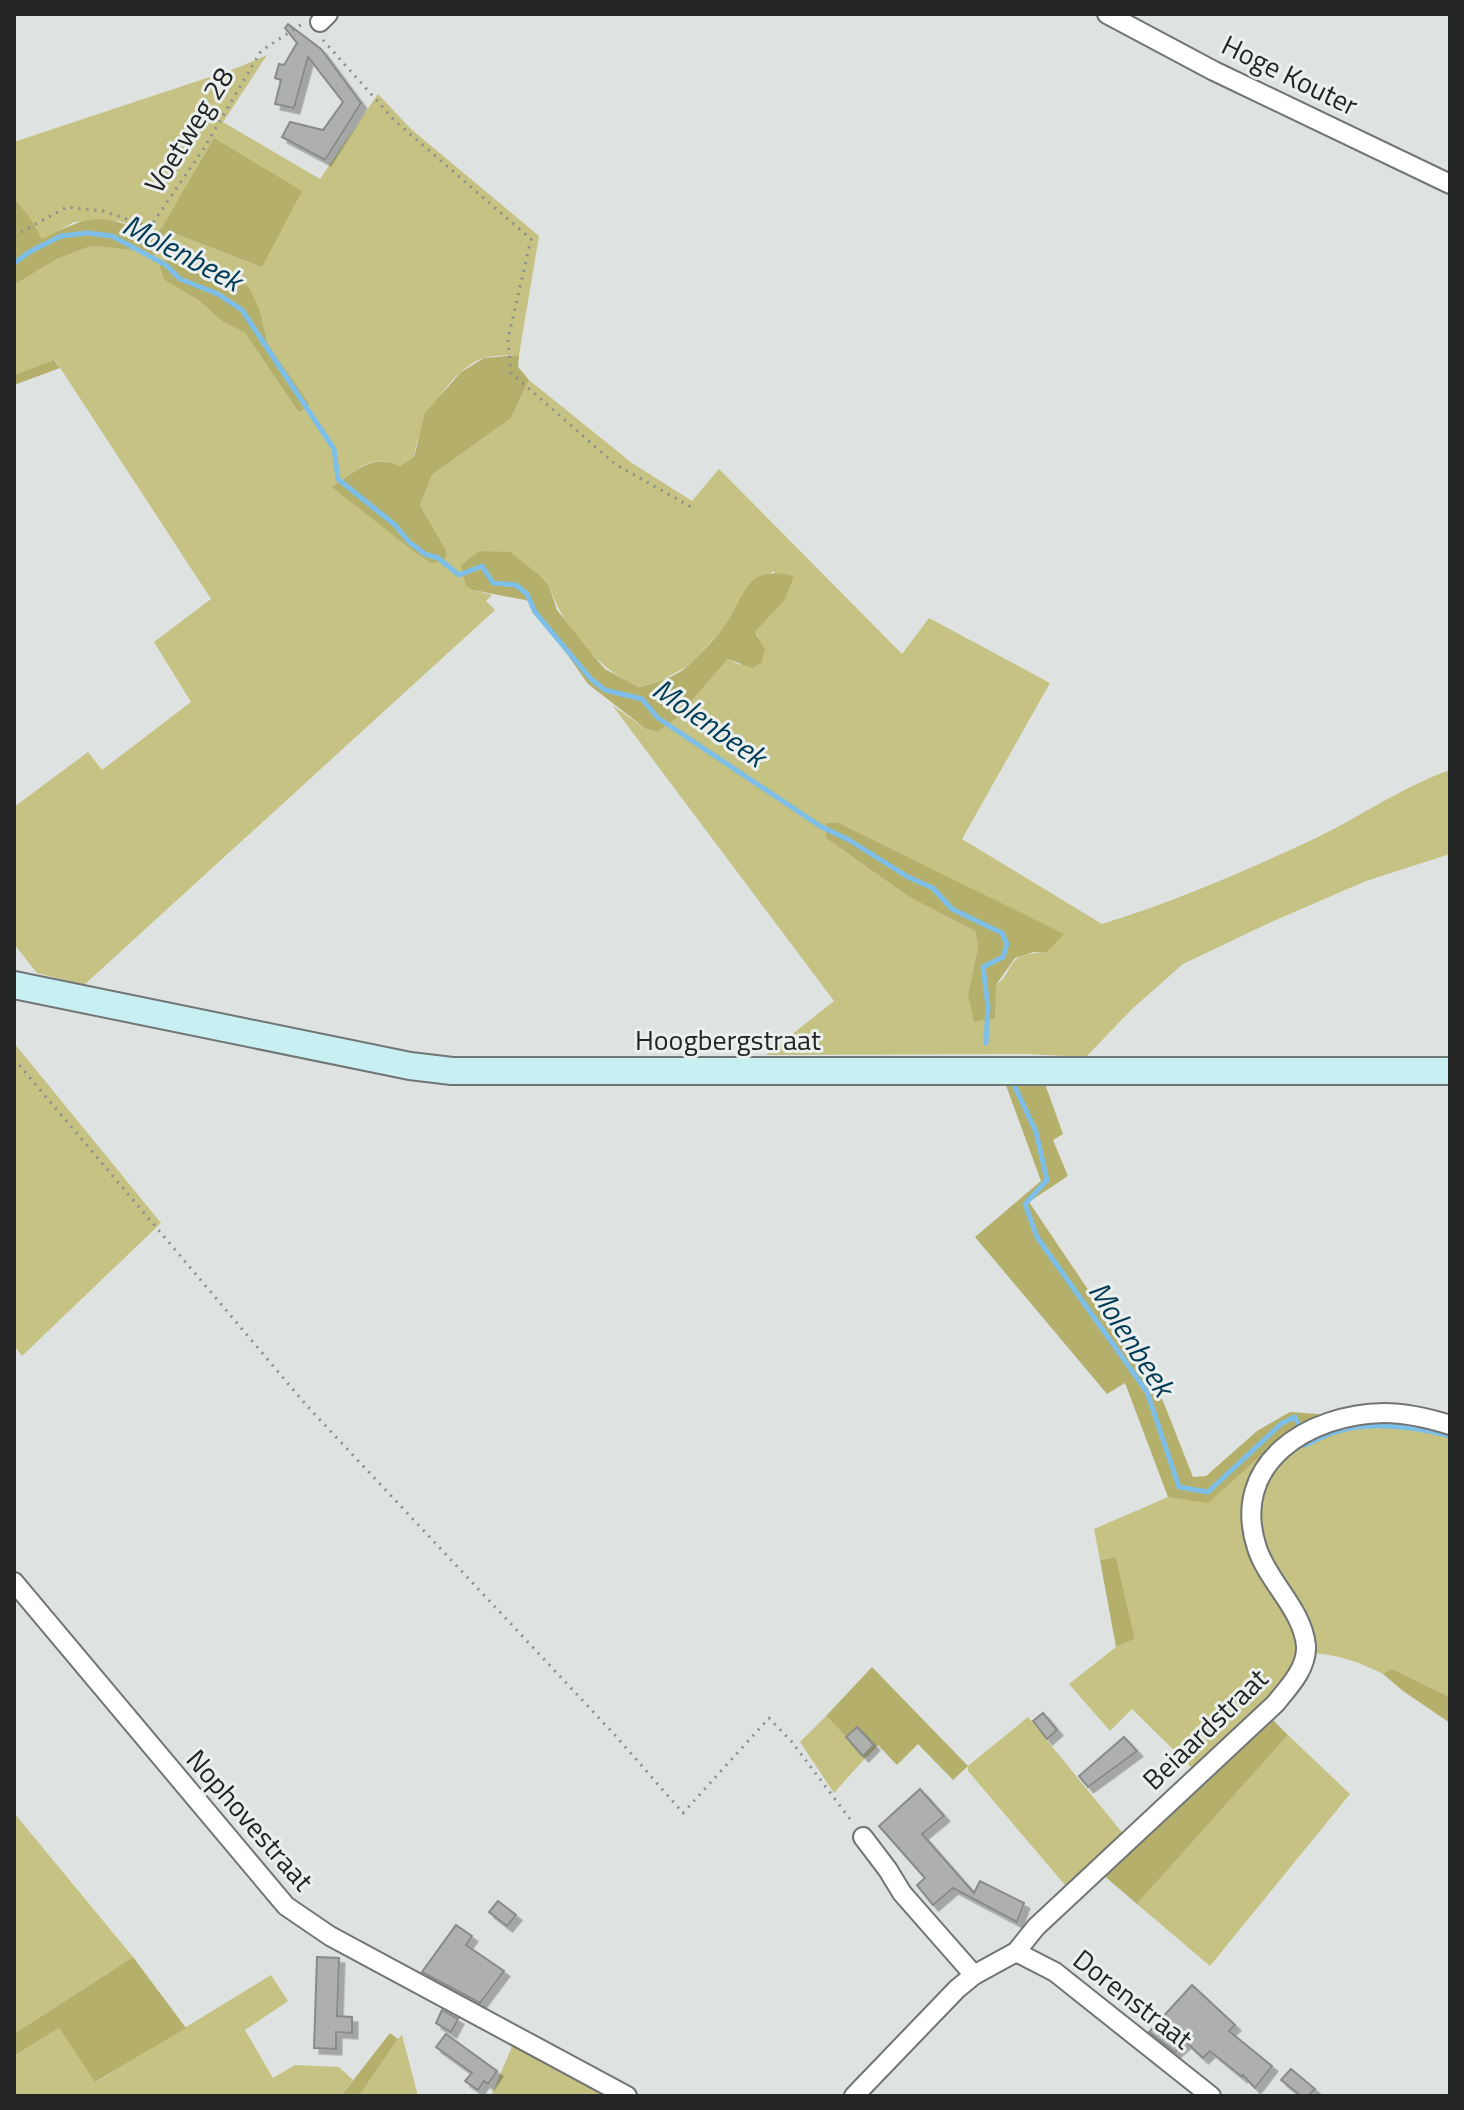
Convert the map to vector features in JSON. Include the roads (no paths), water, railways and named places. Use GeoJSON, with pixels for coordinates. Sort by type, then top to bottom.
{"type":"FeatureCollection","features":[{"type":"Feature","properties":{"kind":"street","name":"Hoge Kouter"},"geometry":{"type":"LineString","coordinates":[[1107,14],[1214,71],[1450,184]]}},
{"type":"Feature","properties":{"kind":"street","name":"Hoogbergstraat"},"geometry":{"type":"LineString","coordinates":[[14,985],[410,1066],[452,1071],[1450,1071]]}},
{"type":"Feature","properties":{"kind":"street","name":"Beiaardstraat"},"geometry":{"type":"LineString","coordinates":[[854,2096],[915,2031],[974,1975],[1016,1952],[1036,1927],[1275,1704],[1302,1668],[1306,1646],[1297,1619],[1257,1550],[1252,1526],[1252,1500],[1259,1474],[1277,1451],[1302,1434],[1326,1424],[1371,1415],[1414,1415],[1450,1425]]}},
{"type":"Feature","properties":{"kind":"street","name":"Nophovestraat"},"geometry":{"type":"LineString","coordinates":[[14,1582],[286,1906],[330,1936],[627,2096]]}},
{"type":"Feature","properties":{"kind":"street"},"geometry":{"type":"LineString","coordinates":[[863,1837],[902,1893],[974,1975]]}},
{"type":"Feature","properties":{"kind":"street","name":"Dorenstraat"},"geometry":{"type":"LineString","coordinates":[[1016,1952],[1055,1972],[1211,2096]]}},
{"type":"Feature","properties":{"kind":"waterway","name":"Molenbeek"},"geometry":{"type":"LineString","coordinates":[[14,263],[61,236],[87,233],[112,236],[166,265],[180,279],[218,294],[242,310],[334,449],[338,479],[395,525],[409,542],[425,554],[438,558],[459,575],[482,566],[493,583],[516,585],[527,594],[535,612],[591,679],[605,690],[642,699],[658,718],[820,826],[933,888],[952,909],[1002,933],[1007,944],[1003,957],[983,967],[988,1006],[986,1043]]}},
{"type":"Feature","properties":{"kind":"waterway","name":"Molenbeek"},"geometry":{"type":"LineString","coordinates":[[1015,1087],[1036,1132],[1047,1180],[1025,1204],[1037,1237],[1147,1392],[1179,1487],[1208,1492],[1282,1423],[1295,1417],[1299,1425]]}},
{"type":"Feature","properties":{"kind":"waterway","name":"Molenbeek"},"geometry":{"type":"LineString","coordinates":[[1305,1445],[1331,1433],[1378,1426],[1450,1436]]}}]}
